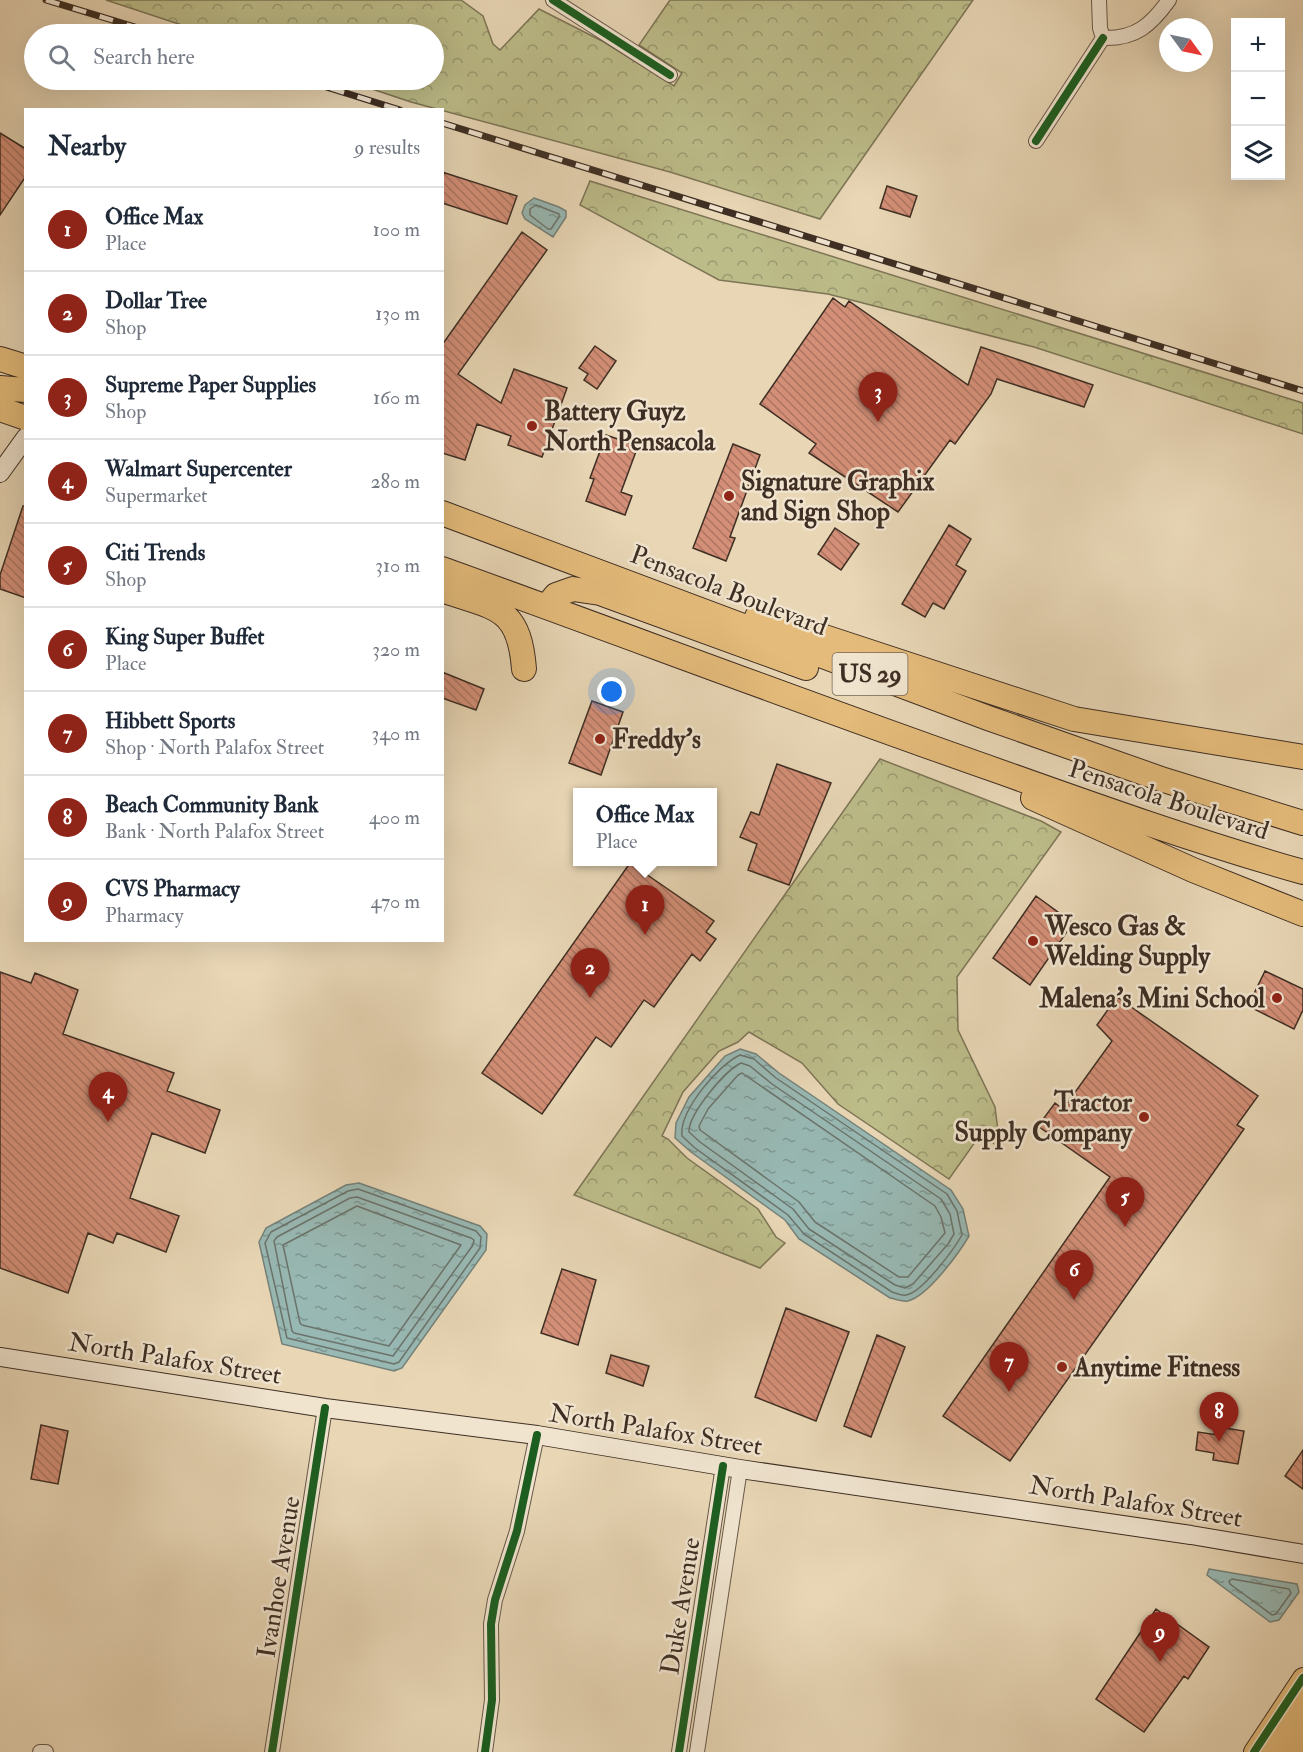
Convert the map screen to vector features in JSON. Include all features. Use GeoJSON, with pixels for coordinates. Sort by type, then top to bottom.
{"type":"FeatureCollection","features":[{"type":"Feature","properties":{"kind":"highway"},"geometry":{"type":"LineString","coordinates":[[0,358],[24,366]]}},
{"type":"Feature","properties":{"kind":"highway"},"geometry":{"type":"LineString","coordinates":[[0,388],[24,390]]}},
{"type":"Feature","properties":{"kind":"highway"},"geometry":{"type":"LineString","coordinates":[[0,409],[24,417]]}},
{"type":"Feature","properties":{"kind":"highway","name":"Pensacola Boulevard"},"geometry":{"type":"LineString","coordinates":[[444,514],[861,671],[1164,780],[1303,823]]}},
{"type":"Feature","properties":{"kind":"highway","name":"Pensacola Boulevard"},"geometry":{"type":"LineString","coordinates":[[444,570],[1153,826],[1303,872]]}},
{"type":"Feature","properties":{"kind":"highway"},"geometry":{"type":"LineString","coordinates":[[648,589],[794,627],[1074,719],[1303,757]]}},
{"type":"Feature","properties":{"kind":"highway"},"geometry":{"type":"LineString","coordinates":[[547,606],[556,595],[573,590],[600,593],[807,668],[861,671]]}},
{"type":"Feature","properties":{"kind":"highway"},"geometry":{"type":"LineString","coordinates":[[444,591],[503,612],[516,629],[522,648],[524,669]]}},
{"type":"Feature","properties":{"kind":"highway"},"geometry":{"type":"LineString","coordinates":[[886,731],[1193,870],[1303,914]]}},
{"type":"Feature","properties":{"kind":"main road"},"geometry":{"type":"LineString","coordinates":[[0,473],[24,440]]}},
{"type":"Feature","properties":{"kind":"main road","name":"North Palafox Street"},"geometry":{"type":"LineString","coordinates":[[0,1357],[325,1408],[537,1435],[732,1467],[1180,1533],[1301,1554]]}},
{"type":"Feature","properties":{"kind":"main road"},"geometry":{"type":"LineString","coordinates":[[1254,1752],[1303,1678]]}},
{"type":"Feature","properties":{"kind":"main road"},"geometry":{"type":"LineString","coordinates":[[1274,1752],[1301,1712],[1303,1703]]}},
{"type":"Feature","properties":{"kind":"main road"},"geometry":{"type":"LineString","coordinates":[[1291,1752],[1303,1734]]}},
{"type":"Feature","properties":{"kind":"street"},"geometry":{"type":"LineString","coordinates":[[553,0],[670,75]]}},
{"type":"Feature","properties":{"kind":"street"},"geometry":{"type":"LineString","coordinates":[[1036,141],[1103,38],[1100,28],[1099,0]]}},
{"type":"Feature","properties":{"kind":"street"},"geometry":{"type":"LineString","coordinates":[[1103,38],[1129,36],[1150,24],[1169,0]]}},
{"type":"Feature","properties":{"kind":"street","name":"Ivanhoe Avenue"},"geometry":{"type":"LineString","coordinates":[[272,1752],[325,1408]]}},
{"type":"Feature","properties":{"kind":"street"},"geometry":{"type":"LineString","coordinates":[[485,1752],[492,1700],[495,1600],[517,1531],[537,1435]]}},
{"type":"Feature","properties":{"kind":"street","name":"Duke Avenue"},"geometry":{"type":"LineString","coordinates":[[679,1752],[732,1467]]}},
{"type":"Feature","properties":{"kind":"street","name":"Duke Avenue"},"geometry":{"type":"LineString","coordinates":[[697,1752],[732,1467]]}},
{"type":"Feature","properties":{"kind":"street"},"geometry":{"type":"LineString","coordinates":[[40,1752],[46,1752]]}},
{"type":"Feature","properties":{"kind":"green space"},"geometry":{"type":"Polygon","coordinates":[[[106,0],[461,0],[483,16],[493,44],[500,50],[539,9],[604,42],[674,86],[682,73],[639,45],[670,0],[973,0],[820,219],[670,172],[444,111],[444,108],[433,108],[411,102],[375,90],[444,90],[444,24],[179,24],[106,0]]]}},
{"type":"Feature","properties":{"kind":"green space"},"geometry":{"type":"Polygon","coordinates":[[[590,181],[1303,403],[1303,434],[1034,347],[828,294],[719,280],[580,205],[590,181]]]}},
{"type":"Feature","properties":{"kind":"green space"},"geometry":{"type":"Polygon","coordinates":[[[880,759],[1041,821],[1061,832],[957,977],[958,1030],[995,1107],[1000,1147],[980,1135],[949,1179],[838,1104],[802,1063],[749,1032],[738,1042],[719,1051],[683,1092],[662,1136],[687,1158],[758,1209],[776,1237],[785,1243],[760,1268],[574,1195],[880,759]]]}},
{"type":"Feature","properties":{"kind":"water"},"geometry":{"type":"Polygon","coordinates":[[[534,198],[566,211],[566,217],[553,237],[525,219],[522,213],[525,205],[534,198]]]}},
{"type":"Feature","properties":{"kind":"water"},"geometry":{"type":"Polygon","coordinates":[[[740,1049],[756,1054],[779,1073],[951,1190],[963,1209],[969,1236],[942,1273],[925,1291],[908,1301],[890,1298],[799,1239],[785,1220],[675,1138],[676,1123],[689,1097],[725,1056],[740,1049]]]}},
{"type":"Feature","properties":{"kind":"water"},"geometry":{"type":"Polygon","coordinates":[[[359,1183],[480,1226],[487,1234],[486,1250],[402,1368],[394,1371],[282,1344],[259,1242],[266,1228],[346,1185],[359,1183]]]}},
{"type":"Feature","properties":{"kind":"water"},"geometry":{"type":"Polygon","coordinates":[[[1209,1569],[1297,1584],[1299,1592],[1279,1620],[1270,1622],[1207,1575],[1209,1569]]]}},
{"type":"Feature","properties":{"kind":"building"},"geometry":{"type":"Polygon","coordinates":[[[0,133],[24,148],[24,179],[0,215],[0,133]]]}},
{"type":"Feature","properties":{"kind":"building"},"geometry":{"type":"Polygon","coordinates":[[[444,173],[517,196],[507,224],[444,204],[444,173]]]}},
{"type":"Feature","properties":{"kind":"building"},"geometry":{"type":"Polygon","coordinates":[[[887,186],[917,196],[910,217],[880,208],[887,186]]]}},
{"type":"Feature","properties":{"kind":"building"},"geometry":{"type":"Polygon","coordinates":[[[522,232],[547,250],[458,374],[501,403],[514,369],[567,388],[542,457],[508,445],[511,436],[477,424],[465,460],[444,454],[444,342],[522,232]]]}},
{"type":"Feature","properties":{"kind":"building"},"geometry":{"type":"Polygon","coordinates":[[[833,298],[845,307],[849,301],[968,385],[981,347],[1093,385],[1084,407],[997,379],[991,394],[955,444],[950,440],[898,512],[809,453],[816,444],[760,404],[833,298]]]}},
{"type":"Feature","properties":{"kind":"building"},"geometry":{"type":"Polygon","coordinates":[[[595,346],[616,361],[597,389],[584,380],[588,374],[579,368],[595,346]]]}},
{"type":"Feature","properties":{"kind":"building"},"geometry":{"type":"Polygon","coordinates":[[[606,435],[638,446],[621,492],[632,496],[625,515],[586,501],[594,479],[590,478],[606,435]]]}},
{"type":"Feature","properties":{"kind":"building","name":"Signature Graphix and Sign Shop"},"geometry":{"type":"Polygon","coordinates":[[[733,444],[760,455],[730,537],[735,538],[726,561],[693,548],[733,444]]]}},
{"type":"Feature","properties":{"kind":"building"},"geometry":{"type":"Polygon","coordinates":[[[24,506],[24,597],[0,589],[0,575],[24,506]]]}},
{"type":"Feature","properties":{"kind":"building"},"geometry":{"type":"Polygon","coordinates":[[[949,525],[971,539],[956,565],[966,571],[944,609],[933,603],[925,617],[902,604],[949,525]]]}},
{"type":"Feature","properties":{"kind":"building"},"geometry":{"type":"Polygon","coordinates":[[[835,528],[859,544],[841,570],[818,554],[835,528]]]}},
{"type":"Feature","properties":{"kind":"building"},"geometry":{"type":"Polygon","coordinates":[[[444,673],[484,689],[476,710],[444,699],[444,673]]]}},
{"type":"Feature","properties":{"kind":"building"},"geometry":{"type":"Polygon","coordinates":[[[592,701],[623,712],[601,775],[569,763],[592,701]]]}},
{"type":"Feature","properties":{"kind":"building"},"geometry":{"type":"Polygon","coordinates":[[[777,764],[831,783],[789,885],[748,870],[757,844],[740,837],[751,812],[759,815],[777,764]]]}},
{"type":"Feature","properties":{"kind":"building"},"geometry":{"type":"Polygon","coordinates":[[[628,866],[634,866],[714,921],[706,932],[716,939],[700,961],[692,954],[654,1007],[644,1000],[611,1047],[596,1037],[542,1114],[482,1073],[628,866]]]}},
{"type":"Feature","properties":{"kind":"building","name":"Wesco Gas & Welding Supply"},"geometry":{"type":"Polygon","coordinates":[[[1036,896],[1073,923],[1030,985],[993,958],[1036,896]]]}},
{"type":"Feature","properties":{"kind":"building","name":"Malena's Mini School"},"geometry":{"type":"Polygon","coordinates":[[[1265,971],[1303,989],[1303,1010],[1294,1029],[1248,1006],[1265,971]]]}},
{"type":"Feature","properties":{"kind":"building"},"geometry":{"type":"Polygon","coordinates":[[[0,972],[31,983],[35,973],[78,990],[63,1034],[174,1073],[167,1091],[220,1110],[205,1153],[152,1133],[130,1198],[179,1216],[166,1252],[117,1233],[113,1243],[88,1233],[68,1293],[0,1268],[0,972]]]}},
{"type":"Feature","properties":{"kind":"building"},"geometry":{"type":"Polygon","coordinates":[[[1117,997],[1258,1096],[1237,1125],[1244,1129],[1010,1461],[943,1416],[1110,1177],[1038,1126],[1055,1103],[1063,1109],[1112,1041],[1097,1025],[1117,997]]]}},
{"type":"Feature","properties":{"kind":"building"},"geometry":{"type":"Polygon","coordinates":[[[562,1269],[596,1280],[578,1345],[541,1333],[562,1269]]]}},
{"type":"Feature","properties":{"kind":"building"},"geometry":{"type":"Polygon","coordinates":[[[786,1308],[849,1332],[816,1421],[755,1397],[786,1308]]]}},
{"type":"Feature","properties":{"kind":"building"},"geometry":{"type":"Polygon","coordinates":[[[877,1335],[905,1347],[871,1437],[844,1426],[877,1335]]]}},
{"type":"Feature","properties":{"kind":"building"},"geometry":{"type":"Polygon","coordinates":[[[611,1355],[649,1366],[643,1386],[606,1373],[611,1355]]]}},
{"type":"Feature","properties":{"kind":"building"},"geometry":{"type":"Polygon","coordinates":[[[41,1425],[68,1431],[58,1484],[31,1479],[41,1425]]]}},
{"type":"Feature","properties":{"kind":"building"},"geometry":{"type":"Polygon","coordinates":[[[1219,1427],[1244,1431],[1238,1464],[1213,1460],[1214,1453],[1196,1450],[1198,1432],[1218,1435],[1219,1427]]]}},
{"type":"Feature","properties":{"kind":"building"},"geometry":{"type":"Polygon","coordinates":[[[1303,1450],[1303,1489],[1285,1476],[1303,1450]]]}},
{"type":"Feature","properties":{"kind":"building"},"geometry":{"type":"Polygon","coordinates":[[[1156,1609],[1209,1647],[1188,1679],[1184,1676],[1144,1732],[1096,1699],[1156,1609]]]}},
{"type":"Feature","properties":{"kind":"railway"},"geometry":{"type":"LineString","coordinates":[[46,0],[125,24]]}},
{"type":"Feature","properties":{"kind":"railway"},"geometry":{"type":"LineString","coordinates":[[336,90],[394,108]]}},
{"type":"Feature","properties":{"kind":"railway"},"geometry":{"type":"LineString","coordinates":[[444,124],[1303,391]]}},
{"type":"Feature","properties":{"kind":"cycle path"},"geometry":{"type":"LineString","coordinates":[[553,0],[670,75]]}},
{"type":"Feature","properties":{"kind":"cycle path"},"geometry":{"type":"LineString","coordinates":[[1036,141],[1103,38]]}},
{"type":"Feature","properties":{"kind":"cycle path"},"geometry":{"type":"LineString","coordinates":[[272,1752],[325,1408]]}},
{"type":"Feature","properties":{"kind":"cycle path"},"geometry":{"type":"LineString","coordinates":[[485,1752],[492,1700],[491,1624],[495,1600],[517,1531],[537,1435]]}},
{"type":"Feature","properties":{"kind":"cycle path"},"geometry":{"type":"LineString","coordinates":[[679,1752],[723,1466]]}},
{"type":"Feature","properties":{"kind":"cycle path"},"geometry":{"type":"LineString","coordinates":[[1254,1752],[1303,1678]]}},
{"type":"Feature","properties":{"kind":"place","name":"Supreme Paper Supplies"},"geometry":{"type":"Point","coordinates":[878,422]}},
{"type":"Feature","properties":{"kind":"place","name":"Battery Guyz North Pensacola"},"geometry":{"type":"Point","coordinates":[532,426]}},
{"type":"Feature","properties":{"kind":"place","name":"Signature Graphix and Sign Shop"},"geometry":{"type":"Point","coordinates":[729,496]}},
{"type":"Feature","properties":{"kind":"place","name":"Freddy's"},"geometry":{"type":"Point","coordinates":[600,739]}},
{"type":"Feature","properties":{"kind":"place","name":"Office Max"},"geometry":{"type":"Point","coordinates":[645,935]}},
{"type":"Feature","properties":{"kind":"place","name":"Wesco Gas & Welding Supply"},"geometry":{"type":"Point","coordinates":[1033,941]}},
{"type":"Feature","properties":{"kind":"place","name":"Dollar Tree"},"geometry":{"type":"Point","coordinates":[590,998]}},
{"type":"Feature","properties":{"kind":"place","name":"Malena's Mini School"},"geometry":{"type":"Point","coordinates":[1277,998]}},
{"type":"Feature","properties":{"kind":"place","name":"Tractor Supply Company"},"geometry":{"type":"Point","coordinates":[1144,1117]}},
{"type":"Feature","properties":{"kind":"place","name":"Walmart Supercenter"},"geometry":{"type":"Point","coordinates":[108,1122]}},
{"type":"Feature","properties":{"kind":"place","name":"Citi Trends"},"geometry":{"type":"Point","coordinates":[1125,1227]}},
{"type":"Feature","properties":{"kind":"place","name":"King Super Buffet"},"geometry":{"type":"Point","coordinates":[1074,1300]}},
{"type":"Feature","properties":{"kind":"place","name":"Anytime Fitness"},"geometry":{"type":"Point","coordinates":[1062,1367]}},
{"type":"Feature","properties":{"kind":"place","name":"Hibbett Sports"},"geometry":{"type":"Point","coordinates":[1009,1392]}},
{"type":"Feature","properties":{"kind":"place","name":"Beach Community Bank"},"geometry":{"type":"Point","coordinates":[1219,1442]}},
{"type":"Feature","properties":{"kind":"place","name":"CVS Pharmacy"},"geometry":{"type":"Point","coordinates":[1160,1662]}}]}
